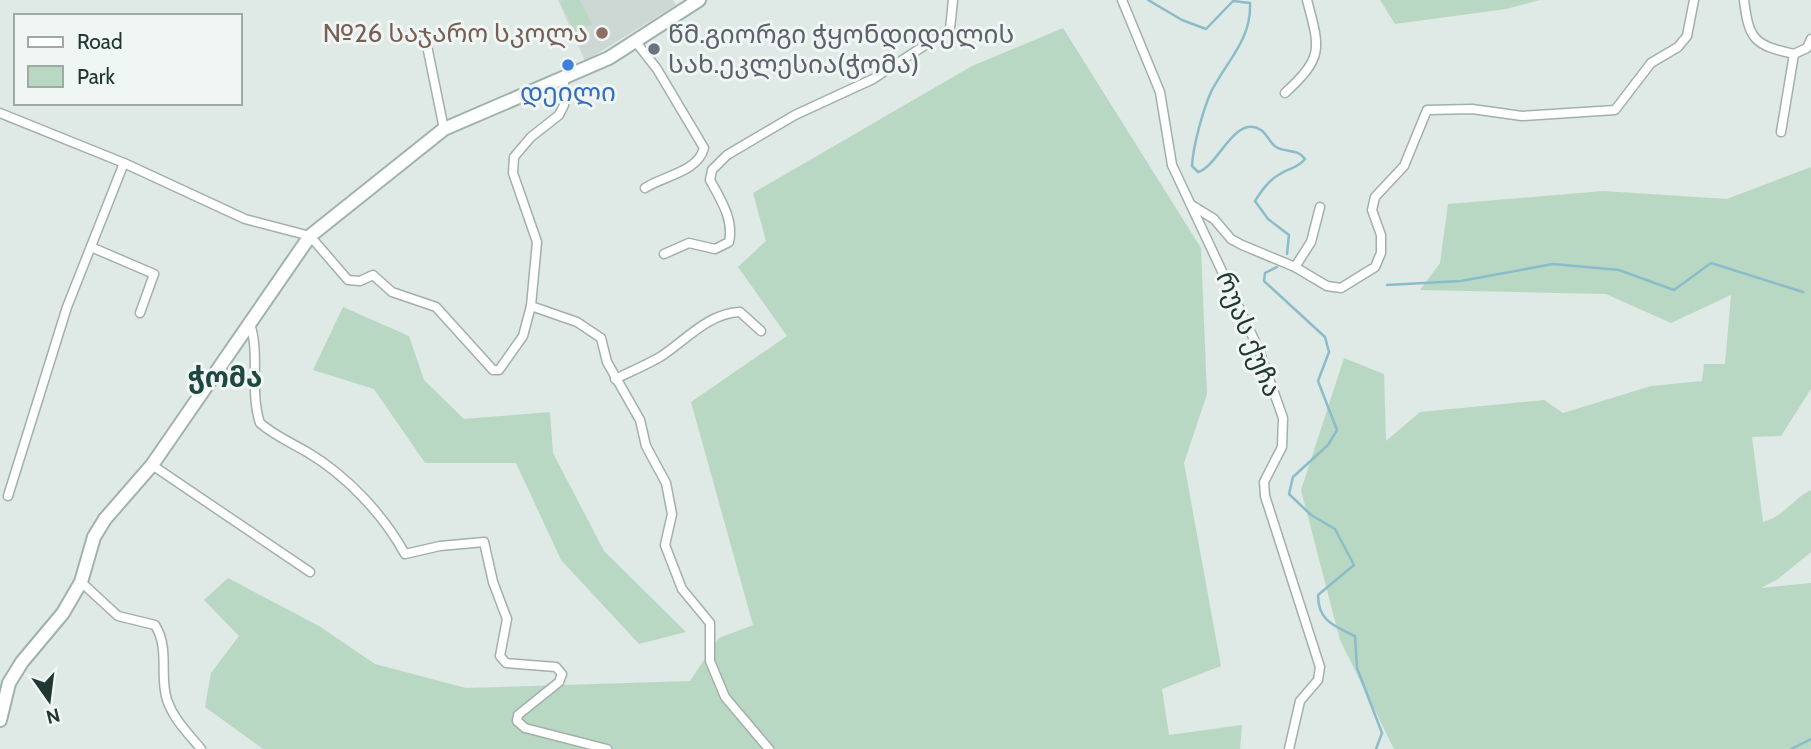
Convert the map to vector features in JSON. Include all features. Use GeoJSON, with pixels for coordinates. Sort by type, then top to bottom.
{"type":"FeatureCollection","features":[{"type":"Feature","properties":{"kind":"main road"},"geometry":{"type":"LineString","coordinates":[[0,720],[9,683],[22,662],[63,612],[81,582],[94,537],[105,519],[152,465],[310,236],[444,129],[636,43],[699,0]]}},
{"type":"Feature","properties":{"kind":"street"},"geometry":{"type":"LineString","coordinates":[[664,254],[689,243],[715,249],[729,242],[732,230],[724,204],[710,180],[712,170],[727,155],[807,108],[873,79],[950,29],[953,0]]}},
{"type":"Feature","properties":{"kind":"street","name":"რუას ქუჩა"},"geometry":{"type":"LineString","coordinates":[[1122,0],[1160,92],[1172,165],[1259,350],[1283,418],[1282,447],[1264,482],[1265,496],[1320,667],[1318,680],[1300,701],[1289,749]]}},
{"type":"Feature","properties":{"kind":"street"},"geometry":{"type":"LineString","coordinates":[[1284,93],[1309,70],[1318,44],[1307,0]]}},
{"type":"Feature","properties":{"kind":"street"},"geometry":{"type":"LineString","coordinates":[[1193,205],[1214,219],[1231,239],[1295,267],[1327,286],[1341,288],[1375,267],[1381,253],[1381,235],[1372,210],[1375,197],[1404,166],[1427,110],[1472,108],[1522,116],[1615,110],[1651,64],[1678,47],[1688,36],[1694,0]]}},
{"type":"Feature","properties":{"kind":"street"},"geometry":{"type":"LineString","coordinates":[[1744,0],[1748,30],[1760,42],[1774,50],[1794,54],[1807,48],[1811,39]]}},
{"type":"Feature","properties":{"kind":"street"},"geometry":{"type":"LineString","coordinates":[[425,36],[444,129]]}},
{"type":"Feature","properties":{"kind":"street"},"geometry":{"type":"LineString","coordinates":[[636,43],[657,69],[704,148],[698,159],[682,170],[645,188]]}},
{"type":"Feature","properties":{"kind":"street"},"geometry":{"type":"LineString","coordinates":[[1781,132],[1794,54]]}},
{"type":"Feature","properties":{"kind":"street"},"geometry":{"type":"LineString","coordinates":[[0,113],[124,163],[246,219],[310,236],[348,280],[360,281],[373,275],[392,292],[436,307],[493,370],[499,370],[523,336],[531,306],[537,242],[513,173],[514,157],[531,137],[559,115],[564,105],[564,77]]}},
{"type":"Feature","properties":{"kind":"street"},"geometry":{"type":"LineString","coordinates":[[8,496],[35,402],[124,163]]}},
{"type":"Feature","properties":{"kind":"street"},"geometry":{"type":"LineString","coordinates":[[1295,267],[1311,242],[1320,207]]}},
{"type":"Feature","properties":{"kind":"street"},"geometry":{"type":"LineString","coordinates":[[91,247],[155,274],[140,313]]}},
{"type":"Feature","properties":{"kind":"street"},"geometry":{"type":"LineString","coordinates":[[531,306],[588,327],[601,338],[607,362],[640,420],[646,446],[666,483],[672,514],[665,545],[682,589],[710,623],[708,650],[720,685],[725,697],[769,749]]}},
{"type":"Feature","properties":{"kind":"street"},"geometry":{"type":"LineString","coordinates":[[615,379],[662,356],[688,333],[731,312],[740,312],[761,331]]}},
{"type":"Feature","properties":{"kind":"street"},"geometry":{"type":"LineString","coordinates":[[249,321],[255,336],[253,369],[260,423],[276,437],[308,452],[362,496],[405,554],[440,546],[484,542],[493,582],[507,619],[500,656],[506,663],[556,667],[562,674],[559,682],[518,715],[517,721],[525,728],[607,749]]}},
{"type":"Feature","properties":{"kind":"street"},"geometry":{"type":"LineString","coordinates":[[152,465],[310,572]]}},
{"type":"Feature","properties":{"kind":"street"},"geometry":{"type":"LineString","coordinates":[[81,582],[118,616],[155,625],[164,650],[166,698],[182,729],[201,749]]}},
{"type":"Feature","properties":{"kind":"shaded area","name":"№26 საჯარო სკოლა"},"geometry":{"type":"Polygon","coordinates":[[[558,0],[673,0],[676,5],[585,61],[558,0]]]}},
{"type":"Feature","properties":{"kind":"green space"},"geometry":{"type":"Polygon","coordinates":[[[580,0],[592,24],[575,32],[560,2],[580,0]]]}},
{"type":"Feature","properties":{"kind":"green space"},"geometry":{"type":"Polygon","coordinates":[[[1380,0],[1540,0],[1506,9],[1395,24],[1380,0]]]}},
{"type":"Feature","properties":{"kind":"green space"},"geometry":{"type":"Polygon","coordinates":[[[1063,28],[1201,248],[1207,394],[1184,463],[1221,666],[1162,689],[1169,735],[1242,725],[1240,749],[263,749],[205,707],[211,673],[239,636],[204,600],[228,578],[319,626],[375,664],[466,688],[690,681],[719,638],[753,625],[691,402],[787,336],[738,267],[766,241],[753,193],[972,66],[1063,28]]]}},
{"type":"Feature","properties":{"kind":"green space"},"geometry":{"type":"Polygon","coordinates":[[[1811,167],[1811,389],[1781,436],[1752,437],[1763,522],[1777,516],[1811,490],[1811,552],[1778,579],[1761,588],[1811,583],[1811,749],[1394,749],[1340,640],[1301,490],[1344,358],[1384,374],[1386,441],[1420,412],[1544,400],[1563,413],[1651,386],[1702,381],[1704,364],[1725,364],[1731,295],[1671,323],[1606,294],[1420,290],[1440,263],[1448,204],[1603,191],[1727,199],[1811,167]]]}},
{"type":"Feature","properties":{"kind":"green space"},"geometry":{"type":"Polygon","coordinates":[[[343,307],[409,336],[424,380],[464,419],[550,412],[553,453],[604,551],[686,632],[639,644],[561,560],[516,463],[425,463],[374,389],[313,370],[343,307]]]}},
{"type":"Feature","properties":{"kind":"waterway"},"geometry":{"type":"LineString","coordinates":[[1148,0],[1182,20],[1206,29],[1233,1],[1250,3],[1247,28],[1208,100],[1196,139],[1192,166],[1198,172],[1205,168],[1235,134],[1252,127],[1261,130],[1276,147],[1302,156],[1305,159],[1302,162],[1272,179],[1255,201],[1268,219],[1289,235],[1287,254]]}},
{"type":"Feature","properties":{"kind":"waterway"},"geometry":{"type":"LineString","coordinates":[[1387,285],[1461,281],[1553,264],[1619,270],[1674,290],[1711,263],[1803,292]]}},
{"type":"Feature","properties":{"kind":"waterway"},"geometry":{"type":"LineString","coordinates":[[1277,267],[1265,273],[1264,281],[1325,337],[1329,352],[1318,381],[1337,430],[1328,445],[1293,477],[1289,494],[1311,515],[1335,529],[1354,565],[1318,595],[1319,604],[1329,622],[1355,636],[1357,668],[1382,733],[1376,749]]}},
{"type":"Feature","properties":{"kind":"waterway"},"geometry":{"type":"LineString","coordinates":[[1791,749],[1811,739]]}},
{"type":"Feature","properties":{"kind":"place","name":"№26 საჯარო სკოლა"},"geometry":{"type":"Point","coordinates":[602,33]}},
{"type":"Feature","properties":{"kind":"place","name":"წმ.გიორგი ჭყონდიდელის სახ.ეკლესია(ჭომა)"},"geometry":{"type":"Point","coordinates":[654,49]}},
{"type":"Feature","properties":{"kind":"place","name":"დეილი"},"geometry":{"type":"Point","coordinates":[568,65]}},
{"type":"Feature","properties":{"kind":"district","name":"ჭომა"},"geometry":{"type":"Point","coordinates":[225,377]}}]}
